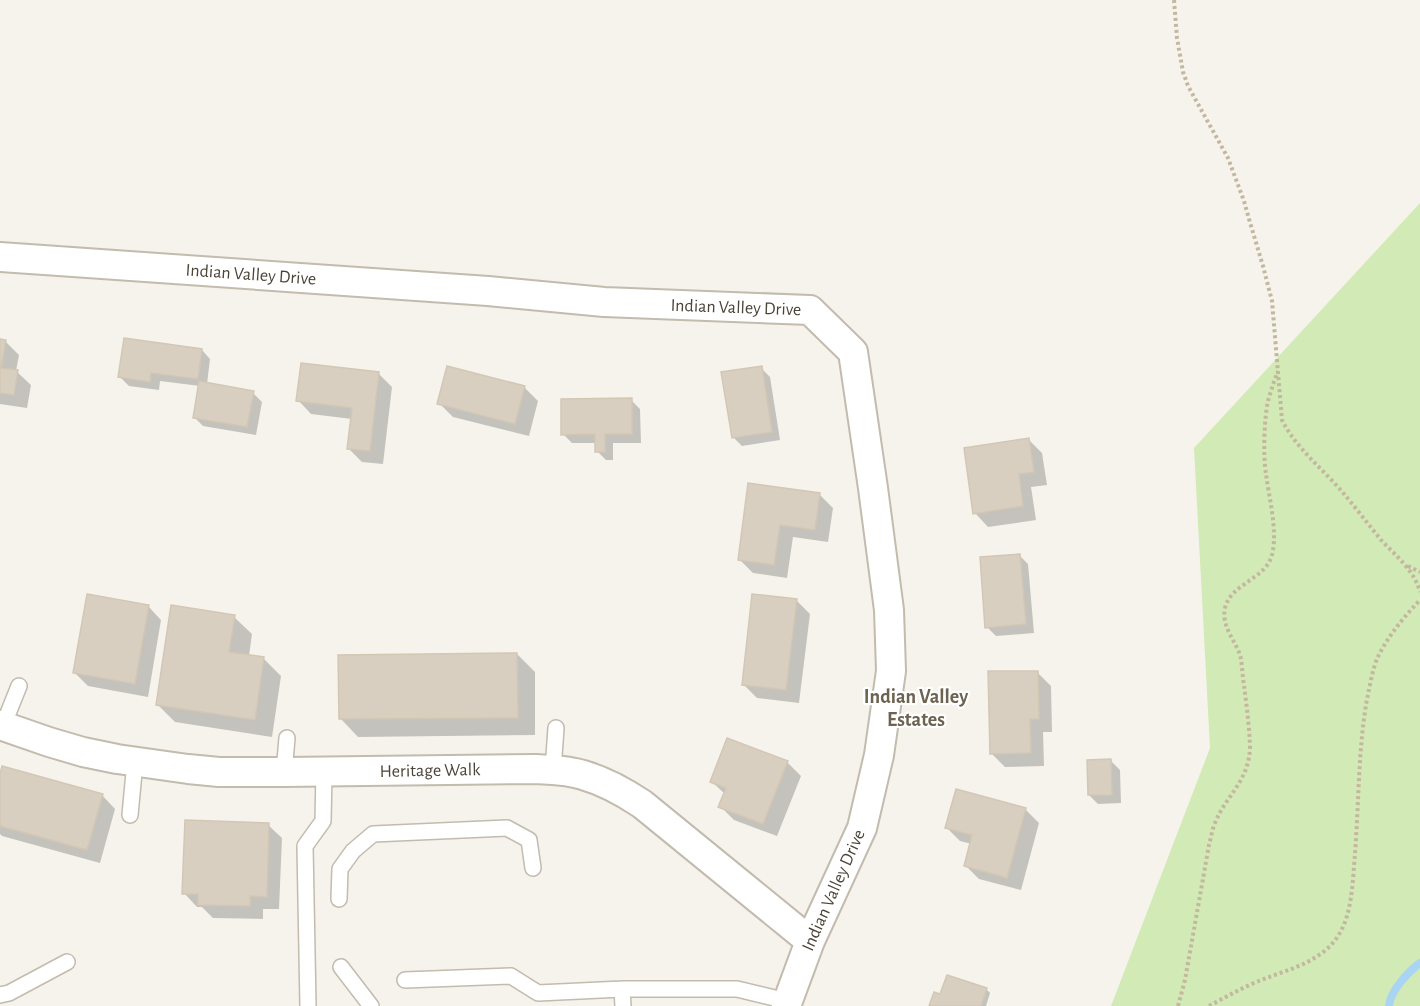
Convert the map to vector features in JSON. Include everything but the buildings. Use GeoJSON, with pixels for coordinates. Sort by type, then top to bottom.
{"type":"FeatureCollection","features":[{"type":"Feature","properties":{"kind":"street","name":"Indian Valley Drive"},"geometry":{"type":"LineString","coordinates":[[0,257],[476,290],[604,302],[810,310],[853,352],[889,610],[891,672],[879,755],[862,828],[810,940],[786,1004]]}},
{"type":"Feature","properties":{"kind":"street","name":"Heritage Walk"},"geometry":{"type":"LineString","coordinates":[[2,725],[83,752],[135,762],[209,771],[553,770],[582,775],[623,791],[642,804],[810,940]]}},
{"type":"Feature","properties":{"kind":"lane"},"geometry":{"type":"LineString","coordinates":[[2,725],[19,686]]}},
{"type":"Feature","properties":{"kind":"lane"},"geometry":{"type":"LineString","coordinates":[[553,770],[556,728]]}},
{"type":"Feature","properties":{"kind":"lane"},"geometry":{"type":"LineString","coordinates":[[284,772],[287,738]]}},
{"type":"Feature","properties":{"kind":"lane"},"geometry":{"type":"LineString","coordinates":[[130,815],[135,762]]}},
{"type":"Feature","properties":{"kind":"lane"},"geometry":{"type":"LineString","coordinates":[[308,1006],[306,846],[323,821],[324,772]]}},
{"type":"Feature","properties":{"kind":"lane"},"geometry":{"type":"LineString","coordinates":[[339,899],[340,869],[353,851],[373,834],[507,828],[529,840],[533,868]]}},
{"type":"Feature","properties":{"kind":"lane"},"geometry":{"type":"LineString","coordinates":[[0,995],[9,993],[67,962]]}},
{"type":"Feature","properties":{"kind":"lane"},"geometry":{"type":"LineString","coordinates":[[341,967],[371,1006]]}},
{"type":"Feature","properties":{"kind":"lane"},"geometry":{"type":"LineString","coordinates":[[405,980],[511,976],[538,993],[622,989],[737,989],[786,1004]]}},
{"type":"Feature","properties":{"kind":"lane"},"geometry":{"type":"LineString","coordinates":[[622,989],[623,1006]]}},
{"type":"Feature","properties":{"kind":"path"},"geometry":{"type":"LineString","coordinates":[[1174,0],[1183,72],[1188,86],[1233,169],[1263,266],[1272,301],[1282,420],[1288,433],[1308,457],[1346,496],[1412,573],[1420,592],[1420,600],[1407,614],[1377,659],[1370,684],[1360,752],[1352,890],[1348,914],[1340,934],[1312,960],[1253,983],[1209,1006]]}},
{"type":"Feature","properties":{"kind":"path"},"geometry":{"type":"LineString","coordinates":[[1178,1006],[1215,823],[1240,782],[1247,766],[1250,748],[1240,655],[1224,618],[1228,599],[1235,591],[1265,569],[1272,556],[1273,515],[1266,473],[1265,436],[1267,404],[1278,371]]}},
{"type":"Feature","properties":{"kind":"path"},"geometry":{"type":"LineString","coordinates":[[1403,563],[1420,572]]}},
{"type":"Feature","properties":{"kind":"green space"},"geometry":{"type":"Polygon","coordinates":[[[1420,203],[1420,1006],[1111,1006],[1210,748],[1194,448],[1420,203]]]}},
{"type":"Feature","properties":{"kind":"waterway"},"geometry":{"type":"LineString","coordinates":[[1389,1006],[1396,988],[1420,963]]}},
{"type":"Feature","properties":{"kind":"district","name":"Indian Valley Estates"},"geometry":{"type":"Point","coordinates":[916,708]}}]}
